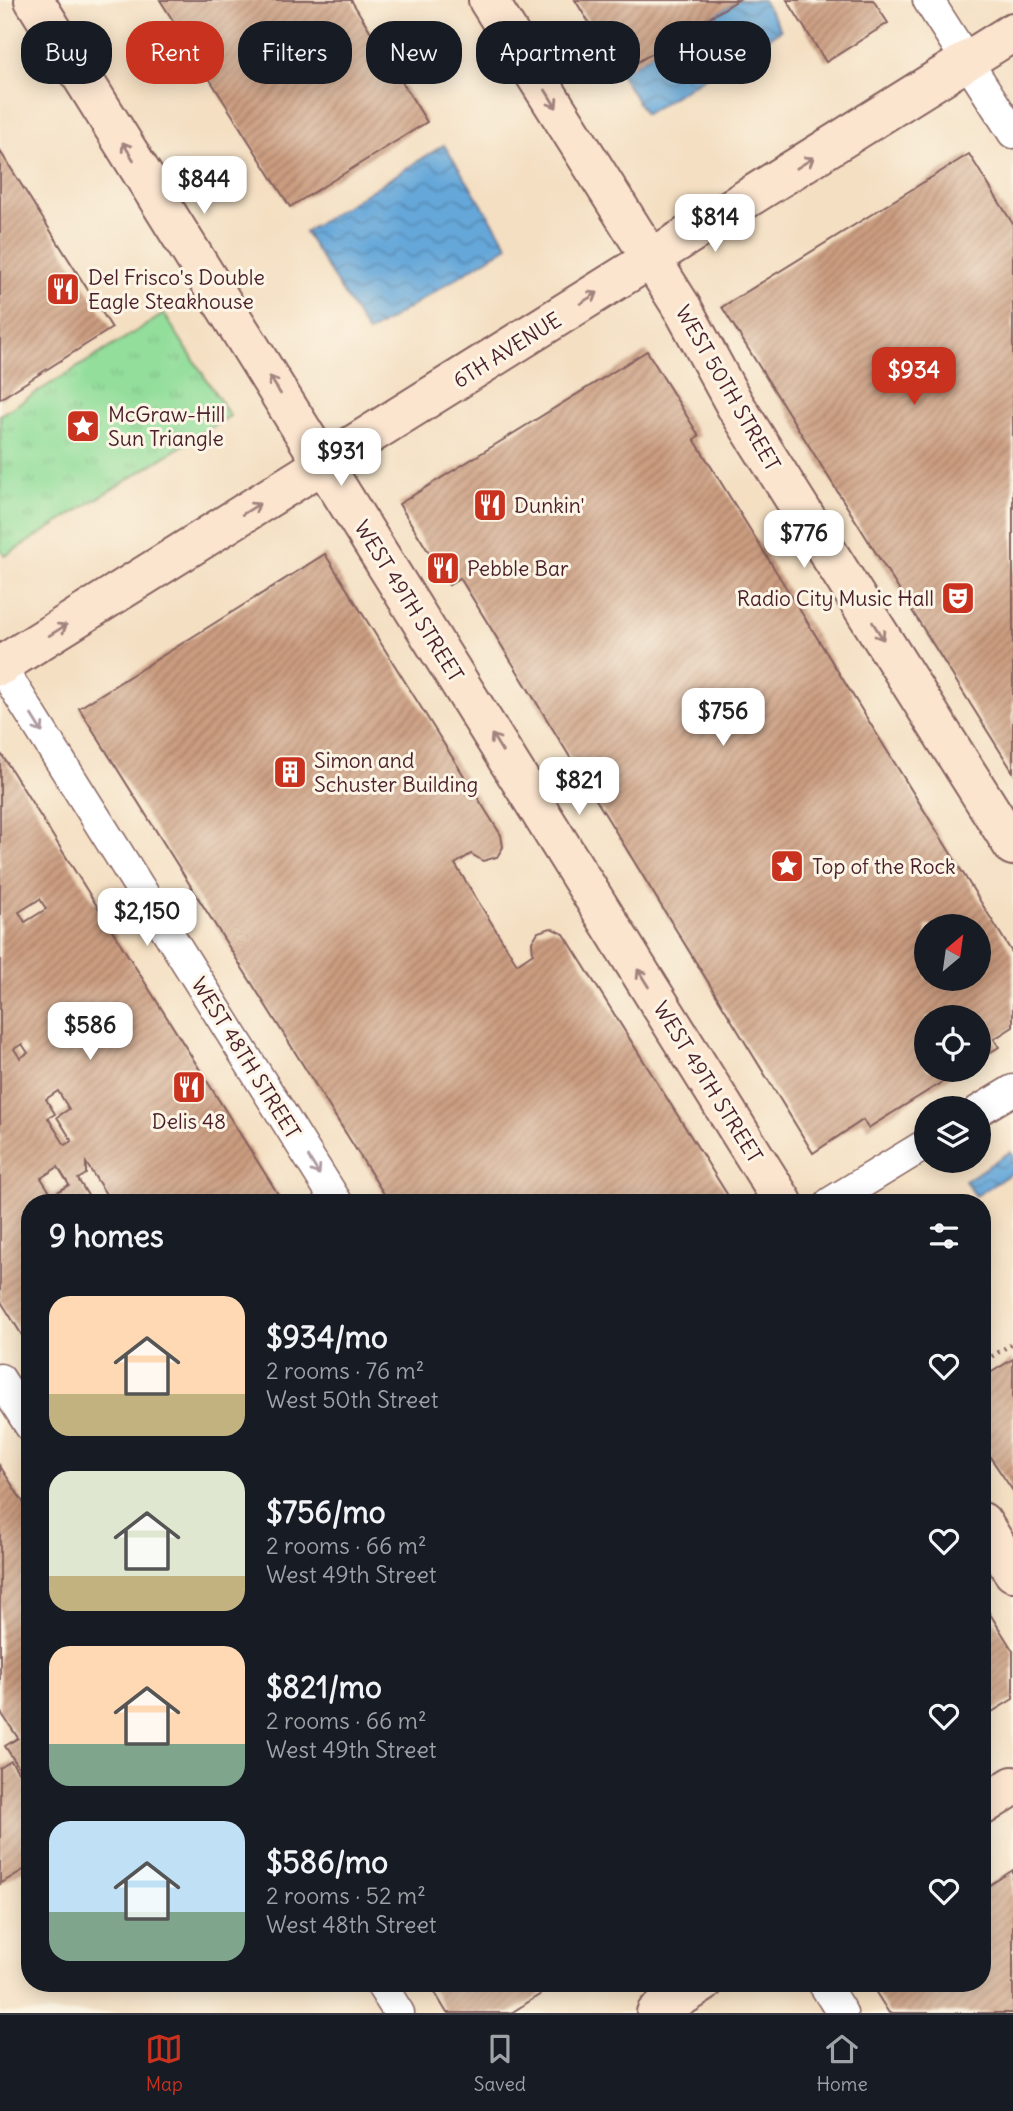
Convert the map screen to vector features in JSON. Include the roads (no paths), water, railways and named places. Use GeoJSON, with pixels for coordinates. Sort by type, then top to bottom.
{"type":"FeatureCollection","features":[{"type":"Feature","properties":{"kind":"main road","name":"WEST 49TH STREET"},"geometry":{"type":"LineString","coordinates":[[34,0],[778,1194]]}},
{"type":"Feature","properties":{"kind":"main road","name":"WEST 50TH STREET"},"geometry":{"type":"LineString","coordinates":[[488,0],[684,311],[735,405],[1013,846]]}},
{"type":"Feature","properties":{"kind":"main road","name":"6TH AVENUE"},"geometry":{"type":"LineString","coordinates":[[0,666],[1013,32]]}},
{"type":"Feature","properties":{"kind":"main road"},"geometry":{"type":"LineString","coordinates":[[991,1537],[1013,1572]]}},
{"type":"Feature","properties":{"kind":"main road"},"geometry":{"type":"LineString","coordinates":[[991,1800],[1013,1786]]}},
{"type":"Feature","properties":{"kind":"main road"},"geometry":{"type":"LineString","coordinates":[[656,2013],[689,1992]]}},
{"type":"Feature","properties":{"kind":"street"},"geometry":{"type":"LineString","coordinates":[[928,0],[1013,133]]}},
{"type":"Feature","properties":{"kind":"street","name":"WEST 48TH STREET"},"geometry":{"type":"LineString","coordinates":[[0,666],[332,1194]]}},
{"type":"Feature","properties":{"kind":"street"},"geometry":{"type":"LineString","coordinates":[[991,1103],[1013,1090]]}},
{"type":"Feature","properties":{"kind":"street"},"geometry":{"type":"LineString","coordinates":[[844,1194],[914,1151]]}},
{"type":"Feature","properties":{"kind":"street"},"geometry":{"type":"LineString","coordinates":[[0,1379],[21,1412]]}},
{"type":"Feature","properties":{"kind":"street"},"geometry":{"type":"LineString","coordinates":[[386,1992],[399,2013]]}},
{"type":"Feature","properties":{"kind":"street"},"geometry":{"type":"LineString","coordinates":[[829,1992],[842,2013]]}},
{"type":"Feature","properties":{"kind":"water"},"geometry":{"type":"Polygon","coordinates":[[[738,0],[763,0],[781,30],[771,36],[771,21],[704,21],[738,0]]]}},
{"type":"Feature","properties":{"kind":"water"},"geometry":{"type":"Polygon","coordinates":[[[654,52],[654,84],[694,84],[645,114],[627,84],[640,84],[640,61],[654,52]]]}},
{"type":"Feature","properties":{"kind":"water"},"geometry":{"type":"Polygon","coordinates":[[[444,145],[508,246],[368,333],[305,232],[444,145]]]}},
{"type":"Feature","properties":{"kind":"water"},"geometry":{"type":"Polygon","coordinates":[[[1010,1152],[1013,1155],[1013,1172],[979,1194],[975,1194],[965,1181],[977,1173],[991,1173],[991,1164],[1010,1152]]]}},
{"type":"Feature","properties":{"kind":"place","name":"Del Frisco's Double Eagle Steakhouse"},"geometry":{"type":"Point","coordinates":[63,289]}},
{"type":"Feature","properties":{"kind":"place","name":"McGraw-Hill Sun Triangle"},"geometry":{"type":"Point","coordinates":[83,426]}},
{"type":"Feature","properties":{"kind":"place","name":"Dunkin'"},"geometry":{"type":"Point","coordinates":[490,505]}},
{"type":"Feature","properties":{"kind":"place","name":"Pebble Bar"},"geometry":{"type":"Point","coordinates":[443,568]}},
{"type":"Feature","properties":{"kind":"place","name":"Radio City Music Hall"},"geometry":{"type":"Point","coordinates":[958,598]}},
{"type":"Feature","properties":{"kind":"place","name":"Simon and Schuster Building"},"geometry":{"type":"Point","coordinates":[290,772]}},
{"type":"Feature","properties":{"kind":"place","name":"Top of the Rock"},"geometry":{"type":"Point","coordinates":[787,866]}},
{"type":"Feature","properties":{"kind":"place","name":"Delis 48"},"geometry":{"type":"Point","coordinates":[189,1087]}}]}
